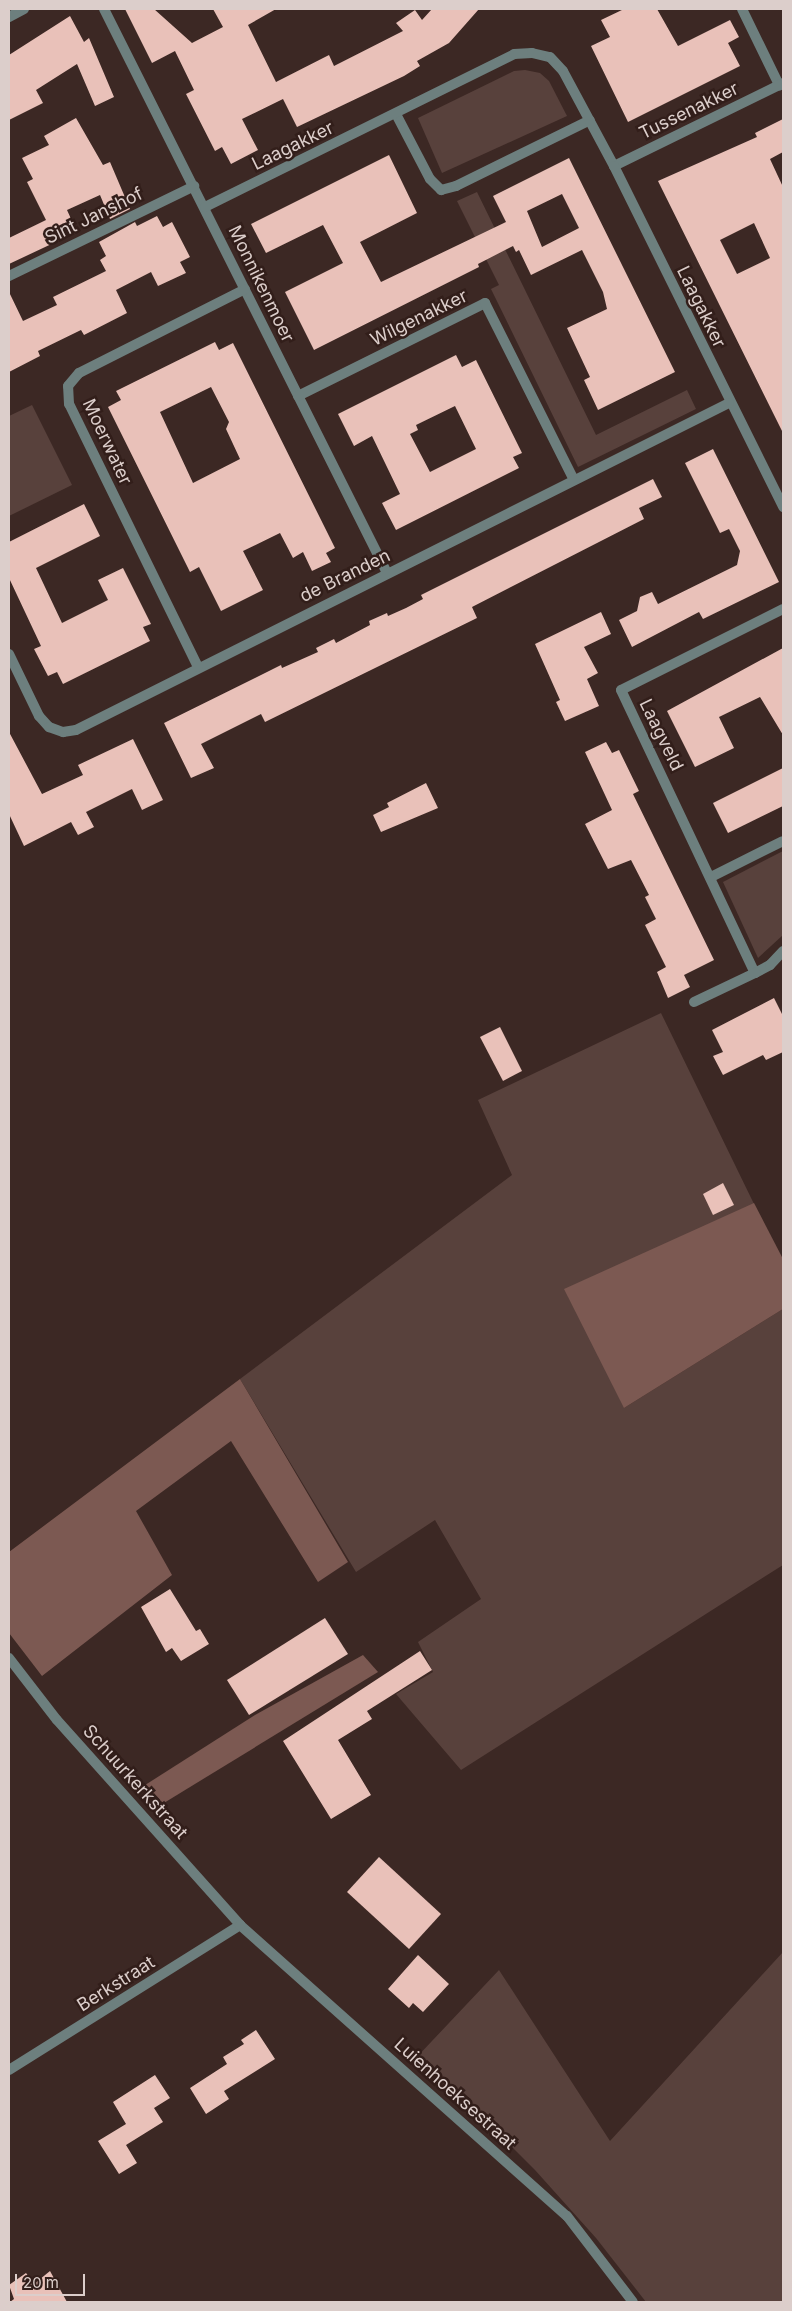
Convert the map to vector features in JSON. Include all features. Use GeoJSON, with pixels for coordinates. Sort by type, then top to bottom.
{"type":"FeatureCollection","features":[{"type":"Feature","properties":{"kind":"street"},"geometry":{"type":"LineString","coordinates":[[9,17],[24,9]]}},
{"type":"Feature","properties":{"kind":"street","name":"Monnikenmoer"},"geometry":{"type":"LineString","coordinates":[[104,9],[205,207],[387,574]]}},
{"type":"Feature","properties":{"kind":"street"},"geometry":{"type":"LineString","coordinates":[[742,9],[781,84]]}},
{"type":"Feature","properties":{"kind":"street","name":"Laagakker"},"geometry":{"type":"LineString","coordinates":[[205,207],[514,54],[532,53],[556,61],[614,166],[729,403],[783,508]]}},
{"type":"Feature","properties":{"kind":"street","name":"Tussenakker"},"geometry":{"type":"LineString","coordinates":[[614,166],[781,84]]}},
{"type":"Feature","properties":{"kind":"street"},"geometry":{"type":"LineString","coordinates":[[396,114],[430,179],[441,190],[456,186],[590,120]]}},
{"type":"Feature","properties":{"kind":"street","name":"Sint Janshof"},"geometry":{"type":"LineString","coordinates":[[9,276],[194,186]]}},
{"type":"Feature","properties":{"kind":"street","name":"Moerwater"},"geometry":{"type":"LineString","coordinates":[[198,667],[69,404],[68,386],[79,373],[245,289]]}},
{"type":"Feature","properties":{"kind":"street","name":"Wilgenakker"},"geometry":{"type":"LineString","coordinates":[[298,396],[485,303],[574,480]]}},
{"type":"Feature","properties":{"kind":"street","name":"de Branden"},"geometry":{"type":"LineString","coordinates":[[9,654],[39,716],[49,727],[63,732],[76,730],[198,667],[729,403]]}},
{"type":"Feature","properties":{"kind":"street","name":"Laagveld"},"geometry":{"type":"LineString","coordinates":[[755,973],[621,690],[783,609]]}},
{"type":"Feature","properties":{"kind":"street"},"geometry":{"type":"LineString","coordinates":[[711,877],[783,842]]}},
{"type":"Feature","properties":{"kind":"street"},"geometry":{"type":"LineString","coordinates":[[694,1002],[770,965],[783,951]]}},
{"type":"Feature","properties":{"kind":"street","name":"Schuurkerkstraat"},"geometry":{"type":"LineString","coordinates":[[9,1658],[57,1720],[240,1925]]}},
{"type":"Feature","properties":{"kind":"street","name":"Berkstraat"},"geometry":{"type":"LineString","coordinates":[[9,2070],[240,1925]]}},
{"type":"Feature","properties":{"kind":"street","name":"Luienhoeksestraat"},"geometry":{"type":"LineString","coordinates":[[240,1925],[567,2216],[633,2302]]}},
{"type":"Feature","properties":{"kind":"shaded area"},"geometry":{"type":"Polygon","coordinates":[[[525,70],[540,73],[549,81],[567,116],[442,173],[418,118],[514,71],[525,70]]]}},
{"type":"Feature","properties":{"kind":"shaded area"},"geometry":{"type":"Polygon","coordinates":[[[477,192],[596,435],[687,390],[696,409],[578,467],[491,289],[499,285],[457,201],[477,192]]]}},
{"type":"Feature","properties":{"kind":"shaded area"},"geometry":{"type":"Polygon","coordinates":[[[32,405],[72,485],[9,516],[9,416],[32,405]]]}},
{"type":"Feature","properties":{"kind":"shaded area"},"geometry":{"type":"Polygon","coordinates":[[[783,851],[783,935],[758,958],[723,882],[783,851]]]}},
{"type":"Feature","properties":{"kind":"shaded area"},"geometry":{"type":"Polygon","coordinates":[[[661,1013],[755,1206],[624,1408],[783,1309],[783,1565],[461,1770],[396,1694],[433,1672],[418,1642],[481,1599],[435,1520],[356,1572],[240,1379],[512,1175],[478,1100],[661,1013]]]}},
{"type":"Feature","properties":{"kind":"shaded area"},"geometry":{"type":"Polygon","coordinates":[[[754,1203],[783,1259],[783,1309],[624,1408],[564,1289],[754,1203]]]}},
{"type":"Feature","properties":{"kind":"shaded area"},"geometry":{"type":"Polygon","coordinates":[[[240,1379],[348,1562],[318,1582],[231,1441],[136,1511],[172,1575],[42,1676],[9,1633],[9,1552],[240,1379]]]}},
{"type":"Feature","properties":{"kind":"shaded area"},"geometry":{"type":"Polygon","coordinates":[[[363,1655],[378,1672],[159,1806],[142,1787],[255,1715],[363,1655]]]}},
{"type":"Feature","properties":{"kind":"shaded area"},"geometry":{"type":"Polygon","coordinates":[[[783,1952],[783,2302],[646,2302],[596,2238],[535,2170],[491,2126],[415,2059],[499,1970],[610,2141],[783,1952]]]}},
{"type":"Feature","properties":{"kind":"building"},"geometry":{"type":"Polygon","coordinates":[[[125,9],[154,9],[192,43],[223,27],[213,9],[276,9],[248,25],[276,82],[329,55],[334,66],[403,31],[396,23],[415,10],[422,20],[432,9],[479,9],[449,43],[417,61],[420,66],[404,76],[297,127],[283,99],[242,119],[258,150],[231,164],[222,147],[215,151],[186,94],[194,90],[175,51],[152,63],[125,9]]]}},
{"type":"Feature","properties":{"kind":"building"},"geometry":{"type":"Polygon","coordinates":[[[624,9],[657,9],[678,46],[730,20],[739,37],[728,43],[740,66],[628,122],[591,46],[610,37],[601,20],[624,9]]]}},
{"type":"Feature","properties":{"kind":"building"},"geometry":{"type":"Polygon","coordinates":[[[70,16],[84,42],[89,38],[114,97],[95,106],[77,64],[36,90],[43,103],[9,120],[9,55],[70,16]]]}},
{"type":"Feature","properties":{"kind":"building"},"geometry":{"type":"Polygon","coordinates":[[[76,118],[103,165],[110,162],[130,209],[110,219],[100,195],[67,210],[77,232],[9,264],[9,238],[46,220],[27,182],[33,179],[22,158],[49,145],[44,136],[76,118]]]}},
{"type":"Feature","properties":{"kind":"building"},"geometry":{"type":"Polygon","coordinates":[[[783,119],[783,152],[770,159],[783,187],[783,433],[658,181],[757,137],[755,133],[783,119]],[[754,223],[720,240],[737,274],[770,258],[754,223]]]}},
{"type":"Feature","properties":{"kind":"building"},"geometry":{"type":"Polygon","coordinates":[[[389,155],[417,213],[360,242],[381,282],[506,222],[493,196],[569,158],[675,372],[598,410],[584,380],[590,377],[567,328],[607,309],[603,292],[582,250],[531,275],[519,250],[516,252],[513,246],[478,264],[479,267],[314,350],[285,292],[343,263],[323,225],[266,253],[251,224],[389,155]],[[562,194],[527,211],[542,247],[579,228],[562,194]]]}},
{"type":"Feature","properties":{"kind":"building"},"geometry":{"type":"Polygon","coordinates":[[[157,216],[163,227],[172,222],[190,257],[180,262],[186,273],[158,286],[151,272],[116,290],[127,313],[84,335],[81,330],[38,351],[40,356],[9,372],[9,292],[23,321],[57,305],[53,297],[106,271],[100,260],[106,256],[99,242],[135,222],[137,226],[157,216]]]}},
{"type":"Feature","properties":{"kind":"building"},"geometry":{"type":"Polygon","coordinates":[[[215,342],[219,350],[233,343],[335,548],[326,553],[331,562],[312,571],[303,552],[293,558],[280,533],[243,551],[263,590],[221,611],[199,567],[190,572],[108,407],[121,400],[116,391],[215,342]],[[211,387],[160,412],[193,483],[240,459],[226,429],[229,422],[211,387]]]}},
{"type":"Feature","properties":{"kind":"building"},"geometry":{"type":"Polygon","coordinates":[[[456,355],[462,367],[476,360],[522,453],[513,457],[519,468],[396,530],[382,503],[400,494],[372,436],[354,446],[338,414],[456,355]],[[455,406],[416,425],[418,430],[410,434],[430,472],[476,449],[455,406]]]}},
{"type":"Feature","properties":{"kind":"building"},"geometry":{"type":"Polygon","coordinates":[[[713,449],[779,582],[703,619],[699,612],[632,647],[619,620],[637,611],[640,597],[652,592],[658,604],[737,565],[740,551],[729,529],[720,533],[685,463],[713,449]]]}},
{"type":"Feature","properties":{"kind":"building"},"geometry":{"type":"Polygon","coordinates":[[[653,479],[662,497],[639,508],[644,519],[472,607],[477,618],[265,722],[261,714],[201,744],[214,768],[191,778],[164,723],[281,665],[282,668],[318,652],[316,648],[334,639],[336,643],[370,625],[369,621],[387,613],[388,616],[406,608],[423,599],[421,595],[653,479]]]}},
{"type":"Feature","properties":{"kind":"building"},"geometry":{"type":"Polygon","coordinates":[[[84,504],[100,536],[36,568],[62,623],[108,600],[98,580],[123,568],[151,624],[143,627],[150,641],[63,684],[57,672],[48,676],[34,649],[41,646],[9,578],[9,542],[84,504]]]}},
{"type":"Feature","properties":{"kind":"building"},"geometry":{"type":"Polygon","coordinates":[[[601,612],[611,634],[584,647],[598,673],[587,679],[599,706],[565,721],[556,702],[560,700],[535,644],[601,612]]]}},
{"type":"Feature","properties":{"kind":"building"},"geometry":{"type":"Polygon","coordinates":[[[783,648],[783,735],[760,697],[719,717],[734,748],[695,767],[667,711],[783,648]]]}},
{"type":"Feature","properties":{"kind":"building"},"geometry":{"type":"Polygon","coordinates":[[[9,732],[42,794],[83,775],[78,765],[133,739],[163,800],[142,810],[132,789],[86,812],[94,827],[78,835],[71,822],[24,846],[9,814],[9,732]]]}},
{"type":"Feature","properties":{"kind":"building"},"geometry":{"type":"Polygon","coordinates":[[[606,742],[612,753],[619,750],[639,791],[633,794],[714,960],[684,975],[690,987],[668,998],[657,972],[666,967],[645,925],[656,919],[645,897],[649,895],[631,860],[608,869],[585,824],[612,810],[585,752],[606,742]]]}},
{"type":"Feature","properties":{"kind":"building"},"geometry":{"type":"Polygon","coordinates":[[[783,768],[783,806],[728,833],[713,803],[783,768]]]}},
{"type":"Feature","properties":{"kind":"building"},"geometry":{"type":"Polygon","coordinates":[[[426,783],[438,808],[381,832],[373,815],[389,807],[387,803],[426,783]]]}},
{"type":"Feature","properties":{"kind":"building"},"geometry":{"type":"Polygon","coordinates":[[[774,998],[783,1016],[783,1052],[766,1060],[763,1055],[723,1075],[713,1056],[723,1052],[712,1030],[774,998]]]}},
{"type":"Feature","properties":{"kind":"building"},"geometry":{"type":"Polygon","coordinates":[[[500,1027],[522,1071],[503,1081],[480,1037],[500,1027]]]}},
{"type":"Feature","properties":{"kind":"building"},"geometry":{"type":"Polygon","coordinates":[[[723,1183],[734,1205],[713,1215],[703,1194],[723,1183]]]}},
{"type":"Feature","properties":{"kind":"building"},"geometry":{"type":"Polygon","coordinates":[[[170,1589],[196,1631],[200,1629],[209,1644],[181,1661],[172,1648],[166,1652],[141,1607],[170,1589]]]}},
{"type":"Feature","properties":{"kind":"building"},"geometry":{"type":"Polygon","coordinates":[[[325,1618],[348,1654],[249,1715],[227,1680],[325,1618]]]}},
{"type":"Feature","properties":{"kind":"building"},"geometry":{"type":"Polygon","coordinates":[[[420,1651],[432,1670],[367,1711],[372,1719],[338,1740],[371,1795],[331,1819],[283,1741],[420,1651]]]}},
{"type":"Feature","properties":{"kind":"building"},"geometry":{"type":"Polygon","coordinates":[[[379,1857],[441,1914],[409,1949],[347,1892],[379,1857]]]}},
{"type":"Feature","properties":{"kind":"building"},"geometry":{"type":"Polygon","coordinates":[[[418,1955],[449,1984],[423,2012],[413,2003],[409,2008],[388,1989],[418,1955]]]}},
{"type":"Feature","properties":{"kind":"building"},"geometry":{"type":"Polygon","coordinates":[[[256,2030],[275,2059],[224,2091],[229,2099],[206,2114],[190,2088],[227,2064],[223,2057],[244,2044],[241,2040],[256,2030]]]}},
{"type":"Feature","properties":{"kind":"building"},"geometry":{"type":"Polygon","coordinates":[[[155,2075],[170,2098],[154,2108],[163,2122],[126,2145],[137,2163],[119,2174],[98,2141],[126,2124],[113,2102],[155,2075]]]}},
{"type":"Feature","properties":{"kind":"building"},"geometry":{"type":"Polygon","coordinates":[[[50,2271],[67,2302],[10,2302],[14,2299],[9,2285],[26,2273],[34,2284],[50,2271]]]}}]}
